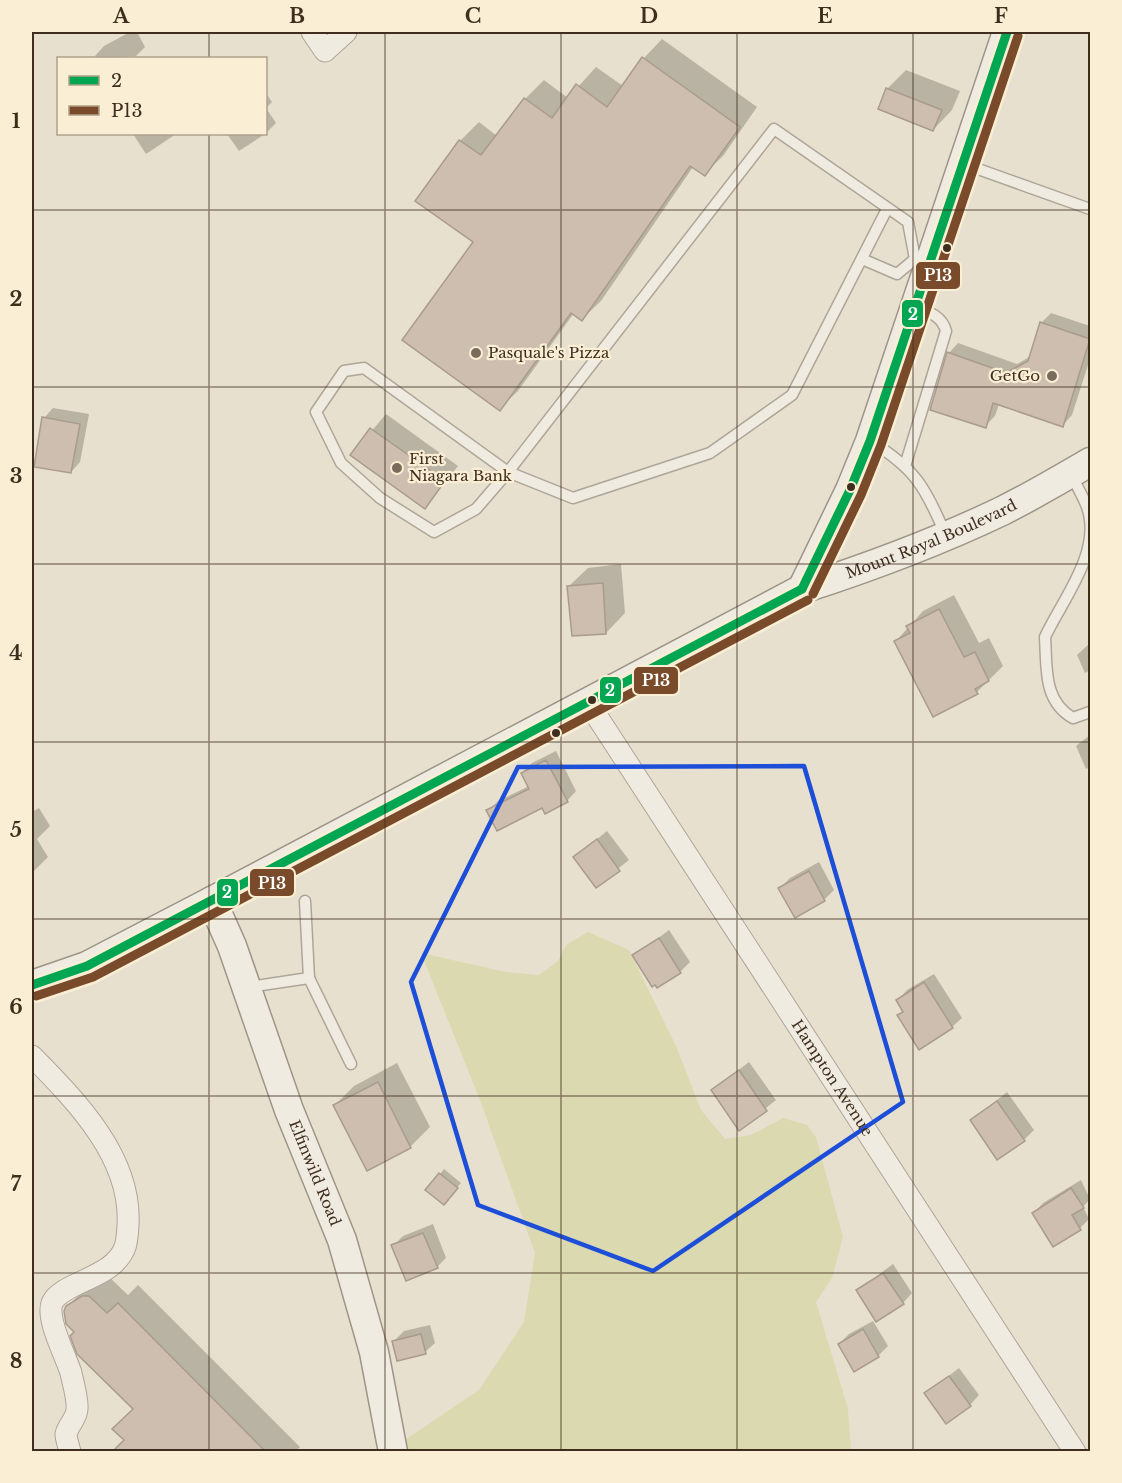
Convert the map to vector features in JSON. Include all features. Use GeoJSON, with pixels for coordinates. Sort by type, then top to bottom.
{"type":"FeatureCollection","features":[{"type":"Feature","properties":{"kind":"street"},"geometry":{"type":"LineString","coordinates":[[312,32],[325,51],[346,32]]}},
{"type":"Feature","properties":{"kind":"street"},"geometry":{"type":"LineString","coordinates":[[802,589],[850,490],[870,441],[916,307],[924,260],[963,164],[1007,32]]}},
{"type":"Feature","properties":{"kind":"street","name":"Mount Royal Boulevard"},"geometry":{"type":"LineString","coordinates":[[32,985],[87,966],[213,902],[589,704],[735,622],[802,589],[866,568],[946,536],[1003,510],[1081,468]]}},
{"type":"Feature","properties":{"kind":"street","name":"Hampton Avenue"},"geometry":{"type":"LineString","coordinates":[[589,704],[1075,1452]]}},
{"type":"Feature","properties":{"kind":"street","name":"Elfinwild Road"},"geometry":{"type":"LineString","coordinates":[[213,902],[289,1110],[342,1240],[374,1352],[393,1452]]}},
{"type":"Feature","properties":{"kind":"street"},"geometry":{"type":"LineString","coordinates":[[32,1056],[73,1098],[104,1142],[121,1178],[129,1208],[127,1249],[114,1263],[93,1279],[59,1292],[51,1305],[51,1317],[71,1374],[78,1410],[66,1434],[70,1452]]}},
{"type":"Feature","properties":{"kind":"lane"},"geometry":{"type":"LineString","coordinates":[[862,259],[897,274],[924,260],[908,222],[774,129],[508,472],[476,509],[434,532],[380,498],[341,463],[316,412],[344,371],[364,368],[508,472],[573,498],[710,453],[792,395],[887,209]]}},
{"type":"Feature","properties":{"kind":"lane"},"geometry":{"type":"LineString","coordinates":[[963,164],[1090,209]]}},
{"type":"Feature","properties":{"kind":"lane"},"geometry":{"type":"LineString","coordinates":[[905,466],[946,330],[944,322],[938,317],[916,307]]}},
{"type":"Feature","properties":{"kind":"lane"},"geometry":{"type":"LineString","coordinates":[[870,441],[913,472],[933,504],[946,536]]}},
{"type":"Feature","properties":{"kind":"lane"},"geometry":{"type":"LineString","coordinates":[[1081,468],[1090,523],[1088,545],[1083,564],[1045,637],[1050,693],[1059,710],[1073,718],[1090,712]]}},
{"type":"Feature","properties":{"kind":"lane"},"geometry":{"type":"LineString","coordinates":[[305,901],[309,978],[351,1064]]}},
{"type":"Feature","properties":{"kind":"lane"},"geometry":{"type":"LineString","coordinates":[[245,987],[309,978]]}},
{"type":"Feature","properties":{"kind":"highlighted area"},"geometry":{"type":"Polygon","coordinates":[[[804,766],[903,1102],[653,1271],[478,1205],[411,982],[518,767],[804,766]]]}},
{"type":"Feature","properties":{"kind":"green space"},"geometry":{"type":"Polygon","coordinates":[[[588,932],[629,950],[676,1046],[701,1110],[725,1139],[751,1135],[783,1118],[807,1125],[816,1137],[843,1237],[832,1278],[816,1302],[848,1409],[851,1451],[393,1452],[393,1448],[479,1390],[524,1322],[535,1253],[480,1100],[421,953],[506,972],[539,975],[558,961],[566,945],[588,932]]]}},
{"type":"Feature","properties":{"kind":"building"},"geometry":{"type":"Polygon","coordinates":[[[642,57],[740,127],[705,176],[690,166],[582,321],[571,313],[500,411],[402,340],[473,242],[415,201],[459,140],[481,155],[524,98],[552,118],[576,84],[607,107],[642,57]]]}},
{"type":"Feature","properties":{"kind":"building"},"geometry":{"type":"Polygon","coordinates":[[[886,88],[942,110],[933,131],[878,109],[886,88]]]}},
{"type":"Feature","properties":{"kind":"building"},"geometry":{"type":"Polygon","coordinates":[[[1040,322],[1090,339],[1063,427],[993,403],[986,428],[930,410],[947,352],[1006,373],[1028,361],[1040,322]]]}},
{"type":"Feature","properties":{"kind":"building"},"geometry":{"type":"Polygon","coordinates":[[[42,417],[80,424],[71,473],[34,467],[42,417]]]}},
{"type":"Feature","properties":{"kind":"building","name":"First Niagara Bank"},"geometry":{"type":"Polygon","coordinates":[[[370,428],[445,481],[425,509],[350,455],[370,428]]]}},
{"type":"Feature","properties":{"kind":"building"},"geometry":{"type":"Polygon","coordinates":[[[603,583],[606,634],[572,636],[567,586],[603,583]]]}},
{"type":"Feature","properties":{"kind":"building"},"geometry":{"type":"Polygon","coordinates":[[[939,609],[964,657],[975,652],[989,681],[975,689],[978,694],[933,717],[894,641],[910,633],[906,626],[939,609]]]}},
{"type":"Feature","properties":{"kind":"building"},"geometry":{"type":"Polygon","coordinates":[[[546,760],[568,802],[545,814],[542,808],[497,831],[486,810],[529,789],[521,773],[546,760]]]}},
{"type":"Feature","properties":{"kind":"building"},"geometry":{"type":"Polygon","coordinates":[[[597,839],[620,871],[596,888],[573,857],[597,839]]]}},
{"type":"Feature","properties":{"kind":"building"},"geometry":{"type":"Polygon","coordinates":[[[809,871],[825,901],[795,918],[778,888],[809,871]]]}},
{"type":"Feature","properties":{"kind":"building"},"geometry":{"type":"Polygon","coordinates":[[[659,938],[681,973],[657,988],[655,985],[652,987],[632,955],[659,938]]]}},
{"type":"Feature","properties":{"kind":"building"},"geometry":{"type":"Polygon","coordinates":[[[924,982],[953,1028],[919,1050],[897,1015],[903,1012],[896,1000],[924,982]]]}},
{"type":"Feature","properties":{"kind":"building"},"geometry":{"type":"Polygon","coordinates":[[[739,1070],[767,1111],[739,1131],[711,1090],[739,1070]]]}},
{"type":"Feature","properties":{"kind":"building"},"geometry":{"type":"Polygon","coordinates":[[[378,1082],[411,1148],[367,1171],[333,1105],[378,1082]]]}},
{"type":"Feature","properties":{"kind":"building"},"geometry":{"type":"Polygon","coordinates":[[[997,1101],[1025,1141],[997,1160],[970,1120],[997,1101]]]}},
{"type":"Feature","properties":{"kind":"building"},"geometry":{"type":"Polygon","coordinates":[[[439,1173],[458,1188],[444,1205],[425,1190],[439,1173]]]}},
{"type":"Feature","properties":{"kind":"building"},"geometry":{"type":"Polygon","coordinates":[[[1071,1188],[1084,1208],[1072,1215],[1081,1230],[1053,1247],[1032,1213],[1071,1188]]]}},
{"type":"Feature","properties":{"kind":"building"},"geometry":{"type":"Polygon","coordinates":[[[423,1233],[438,1268],[406,1281],[391,1245],[423,1233]]]}},
{"type":"Feature","properties":{"kind":"building"},"geometry":{"type":"Polygon","coordinates":[[[883,1273],[904,1304],[876,1322],[856,1290],[883,1273]]]}},
{"type":"Feature","properties":{"kind":"building"},"geometry":{"type":"Polygon","coordinates":[[[82,1296],[89,1296],[107,1313],[118,1303],[266,1452],[112,1452],[124,1440],[112,1429],[133,1409],[77,1354],[70,1336],[74,1332],[66,1324],[64,1311],[66,1306],[82,1296]]]}},
{"type":"Feature","properties":{"kind":"building"},"geometry":{"type":"Polygon","coordinates":[[[863,1329],[879,1357],[854,1372],[838,1344],[863,1329]]]}},
{"type":"Feature","properties":{"kind":"building"},"geometry":{"type":"Polygon","coordinates":[[[421,1334],[426,1354],[397,1361],[392,1341],[421,1334]]]}},
{"type":"Feature","properties":{"kind":"building"},"geometry":{"type":"Polygon","coordinates":[[[949,1376],[971,1406],[946,1424],[924,1393],[949,1376]]]}},
{"type":"Feature","properties":{"kind":"transit line","name":"2"},"geometry":{"type":"LineString","coordinates":[[802,589],[850,490],[870,441],[1007,32]]}},
{"type":"Feature","properties":{"kind":"transit line","name":"P13"},"geometry":{"type":"LineString","coordinates":[[813,594],[861,495],[881,445],[1018,36]]}},
{"type":"Feature","properties":{"kind":"transit line","name":"2"},"geometry":{"type":"LineString","coordinates":[[32,985],[87,966],[802,589]]}},
{"type":"Feature","properties":{"kind":"transit line","name":"P13"},"geometry":{"type":"LineString","coordinates":[[36,996],[93,977],[808,600]]}},
{"type":"Feature","properties":{"kind":"place","name":"Pasquale's Pizza"},"geometry":{"type":"Point","coordinates":[476,353]}},
{"type":"Feature","properties":{"kind":"place","name":"GetGo"},"geometry":{"type":"Point","coordinates":[1052,376]}},
{"type":"Feature","properties":{"kind":"place","name":"First Niagara Bank"},"geometry":{"type":"Point","coordinates":[397,468]}}]}
